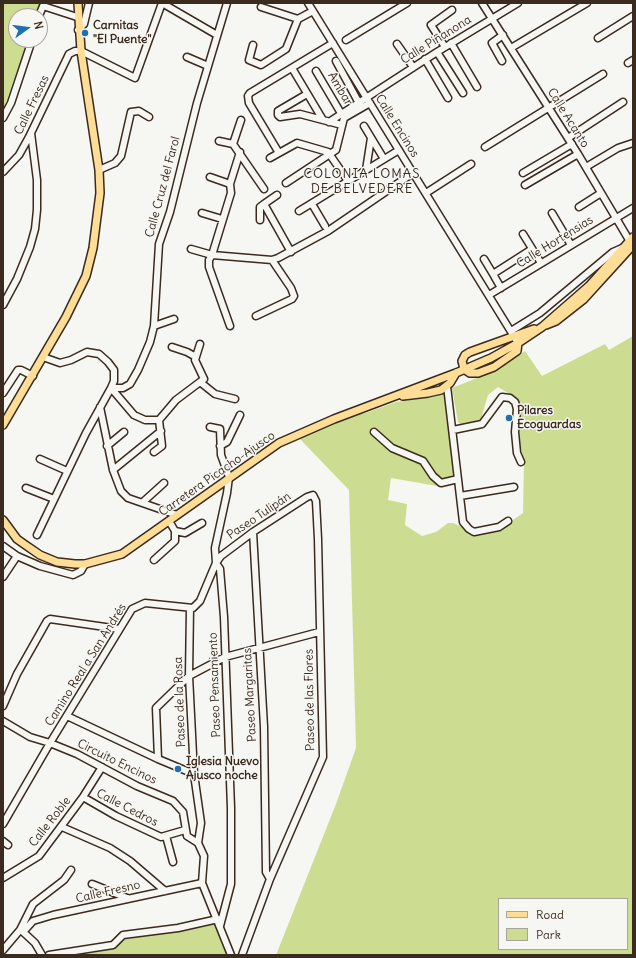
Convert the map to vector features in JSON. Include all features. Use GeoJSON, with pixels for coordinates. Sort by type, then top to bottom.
{"type":"FeatureCollection","features":[{"type":"Feature","properties":{"kind":"main road"},"geometry":{"type":"LineString","coordinates":[[3,425],[33,376],[66,317],[86,276],[93,248],[99,209],[99,170],[78,30],[78,3]]}},
{"type":"Feature","properties":{"kind":"main road"},"geometry":{"type":"LineString","coordinates":[[542,327],[512,333],[470,352],[465,355],[462,361],[464,370],[470,373],[478,373],[494,367],[517,352],[518,343],[542,327],[556,321],[584,299],[631,243]]}},
{"type":"Feature","properties":{"kind":"main road","name":"Carretera Picacho-Ajusco"},"geometry":{"type":"LineString","coordinates":[[3,520],[17,539],[40,555],[65,564],[85,564],[122,554],[264,452],[293,436],[464,370]]}},
{"type":"Feature","properties":{"kind":"main road"},"geometry":{"type":"LineString","coordinates":[[394,396],[435,392],[447,386],[456,373]]}},
{"type":"Feature","properties":{"kind":"street"},"geometry":{"type":"LineString","coordinates":[[78,30],[84,24],[89,3]]}},
{"type":"Feature","properties":{"kind":"street"},"geometry":{"type":"LineString","coordinates":[[81,51],[135,78],[162,3],[217,35]]}},
{"type":"Feature","properties":{"kind":"street","name":"Calle Cruz del Farol"},"geometry":{"type":"LineString","coordinates":[[111,388],[123,388],[134,380],[150,342],[154,326],[159,244],[170,212],[197,103],[227,3]]}},
{"type":"Feature","properties":{"kind":"street","name":"Calle Encinos"},"geometry":{"type":"LineString","coordinates":[[308,3],[331,44],[367,99],[397,151],[413,172],[518,343]]}},
{"type":"Feature","properties":{"kind":"street"},"geometry":{"type":"LineString","coordinates":[[346,40],[407,3]]}},
{"type":"Feature","properties":{"kind":"street","name":"Calle Acanto"},"geometry":{"type":"LineString","coordinates":[[482,3],[504,35],[572,144],[631,243]]}},
{"type":"Feature","properties":{"kind":"street","name":"Calle Piñanona"},"geometry":{"type":"LineString","coordinates":[[326,121],[343,116],[425,59],[518,3]]}},
{"type":"Feature","properties":{"kind":"street"},"geometry":{"type":"LineString","coordinates":[[511,48],[587,3]]}},
{"type":"Feature","properties":{"kind":"street"},"geometry":{"type":"LineString","coordinates":[[42,8],[43,6],[78,17]]}},
{"type":"Feature","properties":{"kind":"street"},"geometry":{"type":"LineString","coordinates":[[261,7],[298,19]]}},
{"type":"Feature","properties":{"kind":"street"},"geometry":{"type":"LineString","coordinates":[[445,47],[430,25],[452,10]]}},
{"type":"Feature","properties":{"kind":"street"},"geometry":{"type":"LineString","coordinates":[[253,45],[249,60],[261,65],[286,49],[298,19],[313,11]]}},
{"type":"Feature","properties":{"kind":"street"},"geometry":{"type":"LineString","coordinates":[[598,38],[633,16]]}},
{"type":"Feature","properties":{"kind":"street"},"geometry":{"type":"LineString","coordinates":[[502,61],[492,43],[504,35]]}},
{"type":"Feature","properties":{"kind":"street"},"geometry":{"type":"LineString","coordinates":[[451,43],[477,87]]}},
{"type":"Feature","properties":{"kind":"street"},"geometry":{"type":"LineString","coordinates":[[279,153],[249,103],[248,96],[250,93],[331,44]]}},
{"type":"Feature","properties":{"kind":"street"},"geometry":{"type":"LineString","coordinates":[[397,44],[413,67]]}},
{"type":"Feature","properties":{"kind":"street"},"geometry":{"type":"LineString","coordinates":[[3,118],[11,103],[29,48]]}},
{"type":"Feature","properties":{"kind":"street","name":"Calle Fresas"},"geometry":{"type":"LineString","coordinates":[[3,172],[19,155],[69,54],[75,51],[81,51]]}},
{"type":"Feature","properties":{"kind":"street"},"geometry":{"type":"LineString","coordinates":[[437,52],[463,93]]}},
{"type":"Feature","properties":{"kind":"street"},"geometry":{"type":"LineString","coordinates":[[187,57],[208,66]]}},
{"type":"Feature","properties":{"kind":"street"},"geometry":{"type":"LineString","coordinates":[[425,59],[448,98]]}},
{"type":"Feature","properties":{"kind":"street"},"geometry":{"type":"LineString","coordinates":[[336,61],[360,105]]}},
{"type":"Feature","properties":{"kind":"street"},"geometry":{"type":"LineString","coordinates":[[292,68],[307,94],[326,121]]}},
{"type":"Feature","properties":{"kind":"street","name":"Ambar"},"geometry":{"type":"LineString","coordinates":[[316,72],[343,116]]}},
{"type":"Feature","properties":{"kind":"street"},"geometry":{"type":"LineString","coordinates":[[485,147],[603,74]]}},
{"type":"Feature","properties":{"kind":"street"},"geometry":{"type":"LineString","coordinates":[[307,94],[278,111],[278,115],[280,117],[300,114],[342,125]]}},
{"type":"Feature","properties":{"kind":"street"},"geometry":{"type":"LineString","coordinates":[[568,138],[623,102]]}},
{"type":"Feature","properties":{"kind":"street"},"geometry":{"type":"LineString","coordinates":[[99,170],[115,163],[121,156],[131,112],[139,111],[149,116]]}},
{"type":"Feature","properties":{"kind":"street"},"geometry":{"type":"LineString","coordinates":[[286,183],[336,150],[343,116]]}},
{"type":"Feature","properties":{"kind":"street"},"geometry":{"type":"LineString","coordinates":[[233,144],[241,120]]}},
{"type":"Feature","properties":{"kind":"street"},"geometry":{"type":"LineString","coordinates":[[364,126],[384,159]]}},
{"type":"Feature","properties":{"kind":"street"},"geometry":{"type":"LineString","coordinates":[[3,304],[17,279],[30,247],[35,229],[37,210],[37,180],[31,133]]}},
{"type":"Feature","properties":{"kind":"street"},"geometry":{"type":"LineString","coordinates":[[366,170],[371,138]]}},
{"type":"Feature","properties":{"kind":"street"},"geometry":{"type":"LineString","coordinates":[[219,141],[233,144],[240,152],[264,189]]}},
{"type":"Feature","properties":{"kind":"street"},"geometry":{"type":"LineString","coordinates":[[270,158],[297,143],[328,152],[348,181]]}},
{"type":"Feature","properties":{"kind":"street"},"geometry":{"type":"LineString","coordinates":[[586,167],[618,148],[633,143]]}},
{"type":"Feature","properties":{"kind":"street"},"geometry":{"type":"LineString","coordinates":[[523,173],[572,144]]}},
{"type":"Feature","properties":{"kind":"street"},"geometry":{"type":"LineString","coordinates":[[299,211],[397,151]]}},
{"type":"Feature","properties":{"kind":"street"},"geometry":{"type":"LineString","coordinates":[[230,326],[209,267],[209,260],[212,255],[230,193],[230,184],[240,152]]}},
{"type":"Feature","properties":{"kind":"street"},"geometry":{"type":"LineString","coordinates":[[525,185],[578,154]]}},
{"type":"Feature","properties":{"kind":"street"},"geometry":{"type":"LineString","coordinates":[[426,193],[471,164]]}},
{"type":"Feature","properties":{"kind":"street"},"geometry":{"type":"LineString","coordinates":[[191,249],[212,255],[272,260],[291,252],[328,231],[413,172]]}},
{"type":"Feature","properties":{"kind":"street"},"geometry":{"type":"LineString","coordinates":[[210,177],[230,184]]}},
{"type":"Feature","properties":{"kind":"street"},"geometry":{"type":"LineString","coordinates":[[579,207],[602,194]]}},
{"type":"Feature","properties":{"kind":"street"},"geometry":{"type":"LineString","coordinates":[[260,220],[260,207],[277,195]]}},
{"type":"Feature","properties":{"kind":"street"},"geometry":{"type":"LineString","coordinates":[[264,204],[291,252]]}},
{"type":"Feature","properties":{"kind":"street"},"geometry":{"type":"LineString","coordinates":[[312,204],[325,226]]}},
{"type":"Feature","properties":{"kind":"street","name":"Calle Hortensias"},"geometry":{"type":"LineString","coordinates":[[489,295],[633,208]]}},
{"type":"Feature","properties":{"kind":"street"},"geometry":{"type":"LineString","coordinates":[[202,213],[222,219]]}},
{"type":"Feature","properties":{"kind":"street"},"geometry":{"type":"LineString","coordinates":[[552,213],[571,245]]}},
{"type":"Feature","properties":{"kind":"street"},"geometry":{"type":"LineString","coordinates":[[523,234],[541,263]]}},
{"type":"Feature","properties":{"kind":"street"},"geometry":{"type":"LineString","coordinates":[[512,333],[613,252],[631,243]]}},
{"type":"Feature","properties":{"kind":"street"},"geometry":{"type":"LineString","coordinates":[[493,274],[532,249]]}},
{"type":"Feature","properties":{"kind":"street"},"geometry":{"type":"LineString","coordinates":[[484,259],[502,288]]}},
{"type":"Feature","properties":{"kind":"street"},"geometry":{"type":"LineString","coordinates":[[256,316],[292,299],[294,296],[291,288],[272,260]]}},
{"type":"Feature","properties":{"kind":"street"},"geometry":{"type":"LineString","coordinates":[[154,326],[174,319]]}},
{"type":"Feature","properties":{"kind":"street"},"geometry":{"type":"LineString","coordinates":[[111,388],[134,415],[144,420],[159,420],[176,400],[200,382],[204,377],[195,360],[200,344]]}},
{"type":"Feature","properties":{"kind":"street"},"geometry":{"type":"LineString","coordinates":[[172,347],[196,357]]}},
{"type":"Feature","properties":{"kind":"street"},"geometry":{"type":"LineString","coordinates":[[37,535],[67,471],[114,381],[114,370],[99,354],[87,352],[71,360],[60,363],[43,357]]}},
{"type":"Feature","properties":{"kind":"street"},"geometry":{"type":"LineString","coordinates":[[3,393],[18,370],[33,376]]}},
{"type":"Feature","properties":{"kind":"street"},"geometry":{"type":"LineString","coordinates":[[200,382],[215,394],[235,399]]}},
{"type":"Feature","properties":{"kind":"street"},"geometry":{"type":"LineString","coordinates":[[447,386],[463,522],[474,532],[499,527],[508,521]]}},
{"type":"Feature","properties":{"kind":"street"},"geometry":{"type":"LineString","coordinates":[[453,430],[482,424],[502,397],[510,398],[514,402],[517,409],[515,432],[517,453],[521,462]]}},
{"type":"Feature","properties":{"kind":"street"},"geometry":{"type":"LineString","coordinates":[[100,408],[113,470],[121,490],[128,498],[177,515]]}},
{"type":"Feature","properties":{"kind":"street"},"geometry":{"type":"LineString","coordinates":[[220,446],[227,442],[240,415]]}},
{"type":"Feature","properties":{"kind":"street"},"geometry":{"type":"LineString","coordinates":[[154,452],[162,446],[159,420]]}},
{"type":"Feature","properties":{"kind":"street"},"geometry":{"type":"LineString","coordinates":[[190,608],[197,606],[200,601],[216,563],[215,548],[228,493],[229,477],[220,446],[220,429],[210,427]]}},
{"type":"Feature","properties":{"kind":"street"},"geometry":{"type":"LineString","coordinates":[[113,470],[161,431]]}},
{"type":"Feature","properties":{"kind":"street"},"geometry":{"type":"LineString","coordinates":[[107,446],[124,432]]}},
{"type":"Feature","properties":{"kind":"street"},"geometry":{"type":"LineString","coordinates":[[374,432],[392,448],[423,461],[433,476],[441,483],[458,479]]}},
{"type":"Feature","properties":{"kind":"street"},"geometry":{"type":"LineString","coordinates":[[40,459],[67,471]]}},
{"type":"Feature","properties":{"kind":"street"},"geometry":{"type":"LineString","coordinates":[[143,502],[164,483]]}},
{"type":"Feature","properties":{"kind":"street"},"geometry":{"type":"LineString","coordinates":[[460,496],[514,487]]}},
{"type":"Feature","properties":{"kind":"street"},"geometry":{"type":"LineString","coordinates":[[26,488],[54,499]]}},
{"type":"Feature","properties":{"kind":"street","name":"Paseo Tulipán"},"geometry":{"type":"LineString","coordinates":[[216,563],[221,556],[253,532],[307,497],[313,496],[316,501]]}},
{"type":"Feature","properties":{"kind":"street","name":"Paseo de las Flores"},"geometry":{"type":"LineString","coordinates":[[242,955],[270,880],[323,757],[316,501]]}},
{"type":"Feature","properties":{"kind":"street"},"geometry":{"type":"LineString","coordinates":[[154,560],[175,542],[175,531],[169,521]]}},
{"type":"Feature","properties":{"kind":"street"},"geometry":{"type":"LineString","coordinates":[[175,531],[185,533],[202,523]]}},
{"type":"Feature","properties":{"kind":"street","name":"Paseo Margaritas"},"geometry":{"type":"LineString","coordinates":[[253,532],[264,727],[266,872],[270,880]]}},
{"type":"Feature","properties":{"kind":"street"},"geometry":{"type":"LineString","coordinates":[[3,546],[17,556],[40,566],[73,575],[81,571],[85,564]]}},
{"type":"Feature","properties":{"kind":"street"},"geometry":{"type":"LineString","coordinates":[[3,577],[17,556]]}},
{"type":"Feature","properties":{"kind":"street","name":"Paseo Pensamiento"},"geometry":{"type":"LineString","coordinates":[[216,563],[220,569],[225,657],[228,722],[231,884],[220,926]]}},
{"type":"Feature","properties":{"kind":"street","name":"Camino Real a San Andrés"},"geometry":{"type":"LineString","coordinates":[[3,824],[50,742],[132,609],[138,604],[145,603],[190,608]]}},
{"type":"Feature","properties":{"kind":"street","name":"Paseo de la Rosa"},"geometry":{"type":"LineString","coordinates":[[190,608],[189,676],[194,774],[201,823],[198,843],[204,856],[202,883],[218,919],[231,955]]}},
{"type":"Feature","properties":{"kind":"street"},"geometry":{"type":"LineString","coordinates":[[3,706],[17,674],[48,621],[54,619],[119,629]]}},
{"type":"Feature","properties":{"kind":"street"},"geometry":{"type":"LineString","coordinates":[[158,759],[156,708],[189,676],[225,657],[320,632]]}},
{"type":"Feature","properties":{"kind":"street"},"geometry":{"type":"LineString","coordinates":[[67,716],[158,759],[194,774]]}},
{"type":"Feature","properties":{"kind":"street","name":"Circuito Encinos"},"geometry":{"type":"LineString","coordinates":[[3,721],[30,737],[50,742],[77,754],[179,806],[183,812],[185,830]]}},
{"type":"Feature","properties":{"kind":"street","name":"Calle Roble"},"geometry":{"type":"LineString","coordinates":[[3,878],[39,856],[83,798],[102,768]]}},
{"type":"Feature","properties":{"kind":"street","name":"Calle Cedros"},"geometry":{"type":"LineString","coordinates":[[83,798],[161,837],[185,830]]}},
{"type":"Feature","properties":{"kind":"street"},"geometry":{"type":"LineString","coordinates":[[62,826],[110,848],[130,860],[165,891]]}},
{"type":"Feature","properties":{"kind":"street"},"geometry":{"type":"LineString","coordinates":[[185,830],[187,836],[198,843]]}},
{"type":"Feature","properties":{"kind":"street"},"geometry":{"type":"LineString","coordinates":[[166,836],[173,862]]}},
{"type":"Feature","properties":{"kind":"street"},"geometry":{"type":"LineString","coordinates":[[3,950],[22,930],[33,904],[64,880],[71,870]]}},
{"type":"Feature","properties":{"kind":"street","name":"Calle Fresno"},"geometry":{"type":"LineString","coordinates":[[22,930],[33,921],[127,898],[202,883]]}},
{"type":"Feature","properties":{"kind":"street"},"geometry":{"type":"LineString","coordinates":[[92,884],[127,898]]}},
{"type":"Feature","properties":{"kind":"street"},"geometry":{"type":"LineString","coordinates":[[49,955],[113,945],[123,935],[178,928],[218,919]]}},
{"type":"Feature","properties":{"kind":"street"},"geometry":{"type":"LineString","coordinates":[[22,930],[42,955]]}},
{"type":"Feature","properties":{"kind":"green space"},"geometry":{"type":"Polygon","coordinates":[[[3,3],[40,3],[38,8],[8,8],[8,48],[25,48],[3,111],[3,3]]]}},
{"type":"Feature","properties":{"kind":"green space"},"geometry":{"type":"Polygon","coordinates":[[[633,336],[633,955],[276,955],[336,804],[356,748],[349,490],[299,438],[351,416],[366,413],[396,402],[434,397],[446,391],[455,475],[453,479],[437,486],[391,478],[388,500],[407,504],[405,525],[422,536],[436,532],[448,523],[453,523],[478,534],[497,531],[523,513],[524,460],[519,442],[520,414],[518,404],[513,396],[498,387],[488,395],[480,422],[461,425],[458,422],[452,388],[492,372],[525,351],[542,376],[605,344],[609,350],[633,336]]]}},
{"type":"Feature","properties":{"kind":"green space"},"geometry":{"type":"Polygon","coordinates":[[[202,918],[217,923],[224,930],[230,940],[231,955],[54,955],[112,949],[125,936],[183,931],[199,926],[194,924],[195,919],[202,918]]]}},
{"type":"Feature","properties":{"kind":"place","name":"Carnitas \"El Puente\""},"geometry":{"type":"Point","coordinates":[85,33]}},
{"type":"Feature","properties":{"kind":"place","name":"Pilares Ecoguardas"},"geometry":{"type":"Point","coordinates":[509,418]}},
{"type":"Feature","properties":{"kind":"place","name":"Iglesia Nuevo Ajusco noche"},"geometry":{"type":"Point","coordinates":[178,769]}},
{"type":"Feature","properties":{"kind":"district","name":"COLONIA LOMAS DE BELVEDERE"},"geometry":{"type":"Point","coordinates":[362,182]}}]}
